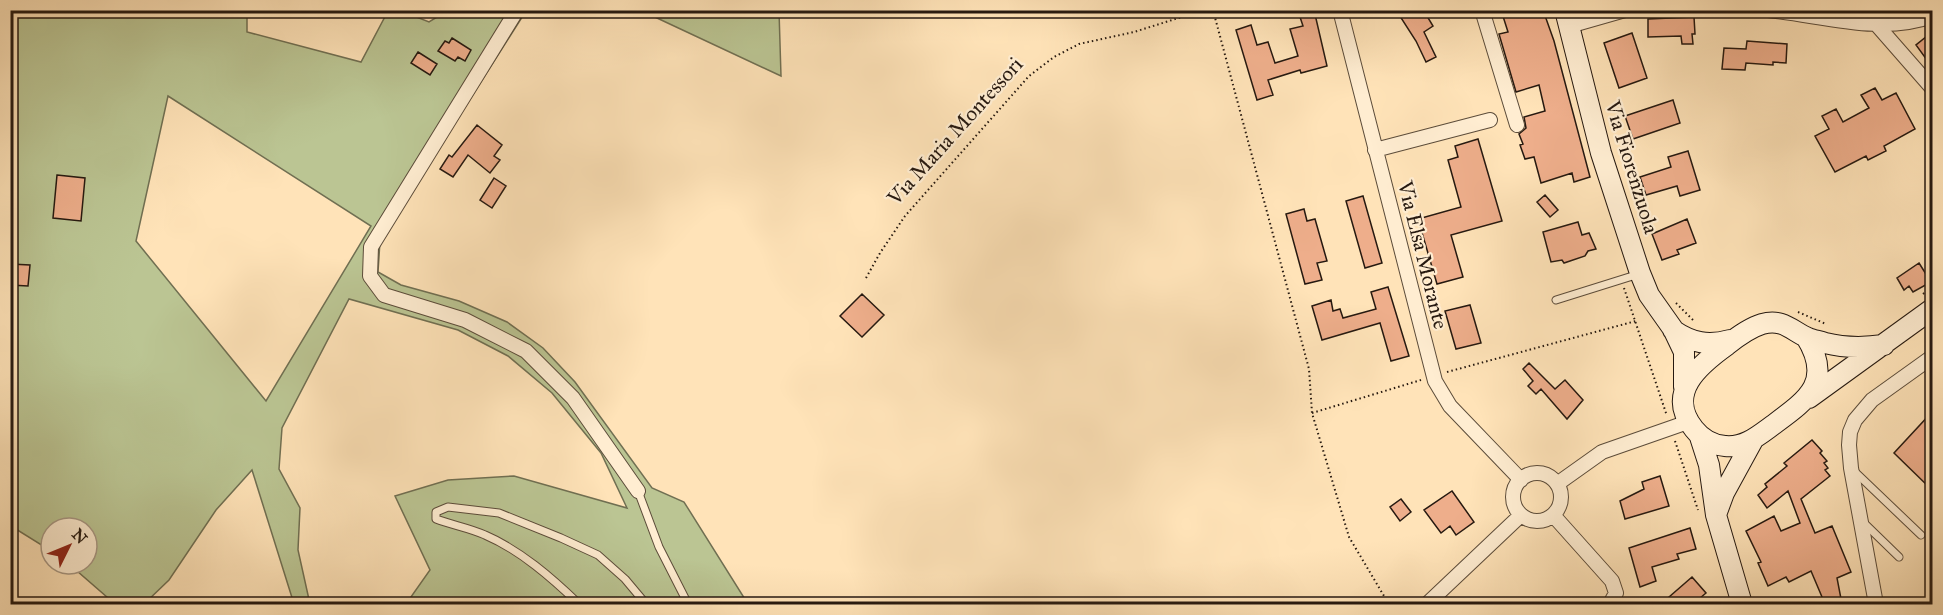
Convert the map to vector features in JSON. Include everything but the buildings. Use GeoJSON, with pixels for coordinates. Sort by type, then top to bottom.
{"type":"FeatureCollection","features":[{"type":"Feature","properties":{"kind":"main road","name":"Via Fiorenzuola"},"geometry":{"type":"LineString","coordinates":[[1567,18],[1631,276],[1649,295],[1672,329],[1685,357],[1684,390]]}},
{"type":"Feature","properties":{"kind":"main road"},"geometry":{"type":"LineString","coordinates":[[1687,429],[1712,443],[1724,446],[1740,446],[1753,440],[1932,309]]}},
{"type":"Feature","properties":{"kind":"main road"},"geometry":{"type":"LineString","coordinates":[[1742,604],[1707,515],[1709,465],[1687,429],[1683,405],[1684,390],[1692,374],[1705,361],[1748,330],[1767,323],[1795,328],[1806,337],[1816,356],[1814,388],[1806,399]]}},
{"type":"Feature","properties":{"kind":"main road","name":"Via Fiorenzuola"},"geometry":{"type":"LineString","coordinates":[[1672,329],[1696,343],[1717,343],[1736,339]]}},
{"type":"Feature","properties":{"kind":"main road"},"geometry":{"type":"LineString","coordinates":[[1806,337],[1839,346],[1857,348],[1884,345]]}},
{"type":"Feature","properties":{"kind":"main road"},"geometry":{"type":"LineString","coordinates":[[1707,515],[1724,493],[1753,440]]}},
{"type":"Feature","properties":{"kind":"street"},"geometry":{"type":"LineString","coordinates":[[517,10],[371,247],[370,276],[384,295],[465,320],[526,351],[573,398],[638,491]]}},
{"type":"Feature","properties":{"kind":"street","name":"Via Elsa Morante"},"geometry":{"type":"LineString","coordinates":[[1340,10],[1433,376],[1450,406],[1521,480]]}},
{"type":"Feature","properties":{"kind":"street"},"geometry":{"type":"LineString","coordinates":[[1482,10],[1517,125]]}},
{"type":"Feature","properties":{"kind":"street"},"geometry":{"type":"LineString","coordinates":[[1567,18],[1625,10]]}},
{"type":"Feature","properties":{"kind":"street"},"geometry":{"type":"LineString","coordinates":[[1768,10],[1876,24],[1917,22],[1932,16]]}},
{"type":"Feature","properties":{"kind":"street"},"geometry":{"type":"LineString","coordinates":[[1876,24],[1932,88]]}},
{"type":"Feature","properties":{"kind":"street"},"geometry":{"type":"LineString","coordinates":[[1375,150],[1490,120]]}},
{"type":"Feature","properties":{"kind":"street"},"geometry":{"type":"LineString","coordinates":[[1876,604],[1851,468],[1850,432],[1855,420],[1872,400],[1932,357]]}},
{"type":"Feature","properties":{"kind":"street"},"geometry":{"type":"LineString","coordinates":[[1557,484],[1602,452],[1687,429]]}},
{"type":"Feature","properties":{"kind":"street"},"geometry":{"type":"LineString","coordinates":[[1536,473],[1551,478],[1557,484],[1560,490],[1560,504],[1553,515],[1541,521],[1534,521],[1521,515],[1514,502],[1514,494],[1521,480],[1536,473]]}},
{"type":"Feature","properties":{"kind":"street"},"geometry":{"type":"LineString","coordinates":[[1427,604],[1521,515]]}},
{"type":"Feature","properties":{"kind":"street"},"geometry":{"type":"LineString","coordinates":[[1553,515],[1612,581],[1616,593],[1610,604]]}},
{"type":"Feature","properties":{"kind":"lane"},"geometry":{"type":"LineString","coordinates":[[1556,300],[1631,276]]}},
{"type":"Feature","properties":{"kind":"lane"},"geometry":{"type":"LineString","coordinates":[[1851,468],[1921,535]]}},
{"type":"Feature","properties":{"kind":"lane"},"geometry":{"type":"LineString","coordinates":[[638,491],[659,547],[688,604]]}},
{"type":"Feature","properties":{"kind":"lane"},"geometry":{"type":"LineString","coordinates":[[579,604],[558,583],[506,546],[484,535],[436,519],[436,512],[448,507],[499,513],[561,538],[598,555],[625,579],[646,604]]}},
{"type":"Feature","properties":{"kind":"lane"},"geometry":{"type":"LineString","coordinates":[[1860,519],[1899,557]]}},
{"type":"Feature","properties":{"kind":"path","name":"Via Maria Montessori"},"geometry":{"type":"LineString","coordinates":[[866,278],[905,216],[1029,76],[1054,57],[1079,44],[1134,32],[1204,10]]}},
{"type":"Feature","properties":{"kind":"path"},"geometry":{"type":"LineString","coordinates":[[1213,10],[1309,369],[1312,413],[1349,537],[1387,604]]}},
{"type":"Feature","properties":{"kind":"path"},"geometry":{"type":"LineString","coordinates":[[1631,276],[1636,321],[1687,429],[1707,515]]}},
{"type":"Feature","properties":{"kind":"path"},"geometry":{"type":"LineString","coordinates":[[1312,413],[1433,376],[1636,321]]}},
{"type":"Feature","properties":{"kind":"green space"},"geometry":{"type":"Polygon","coordinates":[[[10,11],[247,11],[247,32],[361,62],[388,11],[401,11],[429,22],[447,11],[526,11],[380,241],[378,272],[401,285],[459,301],[507,322],[543,348],[575,382],[652,488],[684,502],[748,604],[406,604],[430,570],[395,496],[448,480],[514,476],[627,508],[601,453],[552,393],[508,356],[458,330],[349,299],[282,428],[279,469],[300,508],[298,550],[310,604],[294,604],[252,470],[216,510],[169,580],[144,604],[115,604],[83,576],[99,576],[99,516],[39,516],[39,544],[11,526],[10,11]],[[168,96],[136,241],[266,401],[371,226],[168,96]]]}},
{"type":"Feature","properties":{"kind":"green space"},"geometry":{"type":"Polygon","coordinates":[[[642,11],[779,11],[781,76],[642,11]]]}}]}
